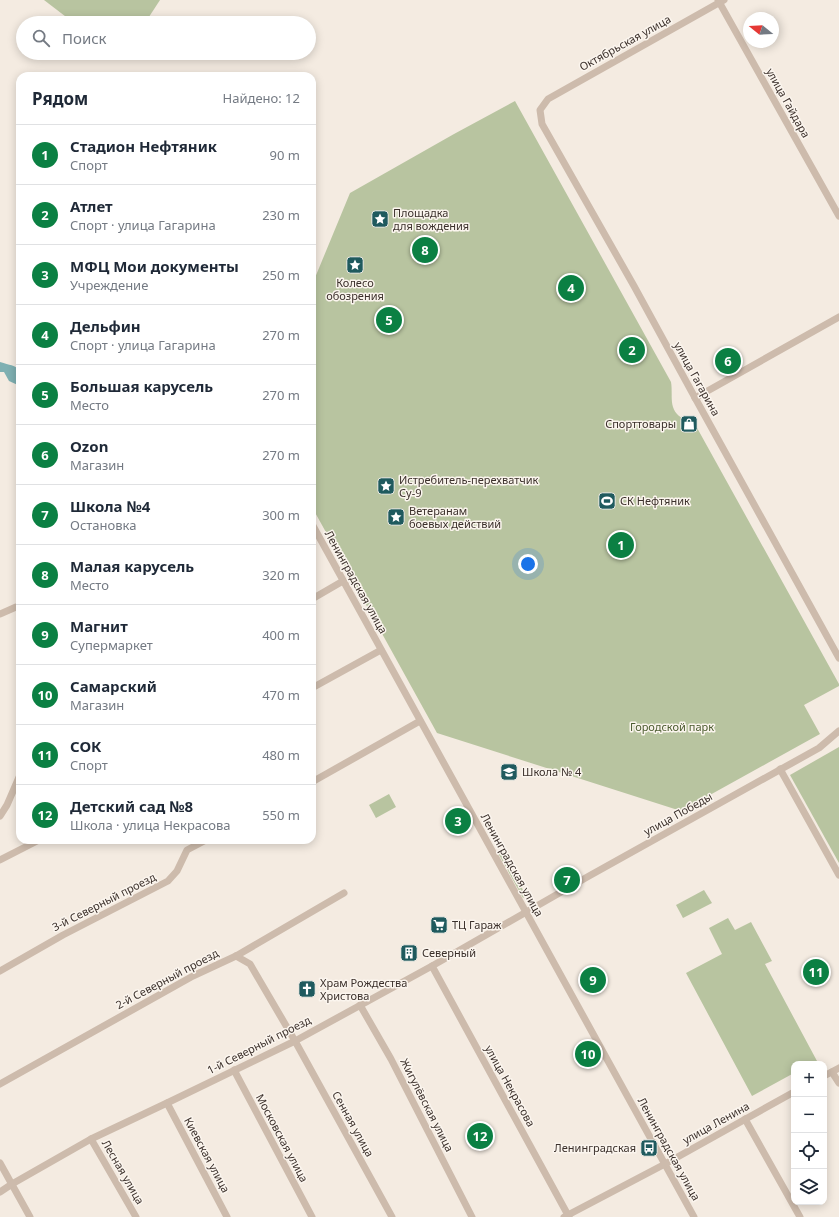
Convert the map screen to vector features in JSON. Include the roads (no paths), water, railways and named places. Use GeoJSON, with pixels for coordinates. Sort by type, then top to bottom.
{"type":"FeatureCollection","features":[{"type":"Feature","properties":{"kind":"street","name":"Октябрьская улица"},"geometry":{"type":"LineString","coordinates":[[540,110],[548,99],[721,1]]}},
{"type":"Feature","properties":{"kind":"street","name":"улица Гайдара"},"geometry":{"type":"LineString","coordinates":[[721,1],[839,216]]}},
{"type":"Feature","properties":{"kind":"street","name":"улица Гагарина"},"geometry":{"type":"LineString","coordinates":[[540,110],[542,124],[634,286],[839,658]]}},
{"type":"Feature","properties":{"kind":"street"},"geometry":{"type":"LineString","coordinates":[[695,398],[839,317]]}},
{"type":"Feature","properties":{"kind":"street","name":"Ленинградская улица"},"geometry":{"type":"LineString","coordinates":[[316,531],[694,1217]]}},
{"type":"Feature","properties":{"kind":"street"},"geometry":{"type":"LineString","coordinates":[[316,597],[343,581]]}},
{"type":"Feature","properties":{"kind":"street"},"geometry":{"type":"LineString","coordinates":[[0,614],[16,607]]}},
{"type":"Feature","properties":{"kind":"street"},"geometry":{"type":"LineString","coordinates":[[316,686],[381,650]]}},
{"type":"Feature","properties":{"kind":"street"},"geometry":{"type":"LineString","coordinates":[[316,780],[420,721]]}},
{"type":"Feature","properties":{"kind":"street","name":"улица Победы"},"geometry":{"type":"LineString","coordinates":[[526,913],[819,748],[839,731]]}},
{"type":"Feature","properties":{"kind":"street"},"geometry":{"type":"LineString","coordinates":[[780,769],[839,875]]}},
{"type":"Feature","properties":{"kind":"street"},"geometry":{"type":"LineString","coordinates":[[0,816],[7,805],[16,784]]}},
{"type":"Feature","properties":{"kind":"street"},"geometry":{"type":"LineString","coordinates":[[0,860],[31,844]]}},
{"type":"Feature","properties":{"kind":"street","name":"3-й Северный проезд"},"geometry":{"type":"LineString","coordinates":[[0,971],[63,935],[168,881],[177,871],[187,850],[198,844]]}},
{"type":"Feature","properties":{"kind":"street","name":"2-й Северный проезд"},"geometry":{"type":"LineString","coordinates":[[0,1084],[193,976],[236,956],[344,893]]}},
{"type":"Feature","properties":{"kind":"street","name":"1-й Северный проезд"},"geometry":{"type":"LineString","coordinates":[[0,1192],[90,1139],[167,1104],[295,1041],[526,913]]}},
{"type":"Feature","properties":{"kind":"street","name":"Сенная улица"},"geometry":{"type":"LineString","coordinates":[[236,956],[250,964],[295,1041],[392,1217]]}},
{"type":"Feature","properties":{"kind":"street","name":"улица Некрасова"},"geometry":{"type":"LineString","coordinates":[[432,966],[566,1216]]}},
{"type":"Feature","properties":{"kind":"street","name":"Жигулёвская улица"},"geometry":{"type":"LineString","coordinates":[[360,1005],[391,1059],[472,1217]]}},
{"type":"Feature","properties":{"kind":"street","name":"Московская улица"},"geometry":{"type":"LineString","coordinates":[[234,1070],[312,1217]]}},
{"type":"Feature","properties":{"kind":"street"},"geometry":{"type":"LineString","coordinates":[[827,1074],[836,1070],[839,1083]]}},
{"type":"Feature","properties":{"kind":"street","name":"улица Ленина"},"geometry":{"type":"LineString","coordinates":[[566,1216],[665,1164],[791,1094]]}},
{"type":"Feature","properties":{"kind":"street","name":"Киевская улица"},"geometry":{"type":"LineString","coordinates":[[167,1104],[227,1217]]}},
{"type":"Feature","properties":{"kind":"street"},"geometry":{"type":"LineString","coordinates":[[745,1118],[800,1217]]}},
{"type":"Feature","properties":{"kind":"street","name":"Лесная улица"},"geometry":{"type":"LineString","coordinates":[[90,1139],[136,1217]]}},
{"type":"Feature","properties":{"kind":"street"},"geometry":{"type":"LineString","coordinates":[[0,1163],[30,1217]]}},
{"type":"Feature","properties":{"kind":"water"},"geometry":{"type":"Polygon","coordinates":[[[0,362],[16,367],[16,384],[9,381],[4,372],[0,372],[0,362]]]}},
{"type":"Feature","properties":{"kind":"place","name":"Площадка для вождения"},"geometry":{"type":"Point","coordinates":[380,219]}},
{"type":"Feature","properties":{"kind":"place","name":"Малая карусель"},"geometry":{"type":"Point","coordinates":[425,250]}},
{"type":"Feature","properties":{"kind":"place","name":"Колесо обозрения"},"geometry":{"type":"Point","coordinates":[355,265]}},
{"type":"Feature","properties":{"kind":"place","name":"Дельфин"},"geometry":{"type":"Point","coordinates":[571,288]}},
{"type":"Feature","properties":{"kind":"place","name":"Большая карусель"},"geometry":{"type":"Point","coordinates":[389,320]}},
{"type":"Feature","properties":{"kind":"place","name":"Атлет"},"geometry":{"type":"Point","coordinates":[632,350]}},
{"type":"Feature","properties":{"kind":"place","name":"Ozon"},"geometry":{"type":"Point","coordinates":[728,361]}},
{"type":"Feature","properties":{"kind":"place","name":"Спорттовары"},"geometry":{"type":"Point","coordinates":[689,424]}},
{"type":"Feature","properties":{"kind":"place","name":"Истребитель-перехватчик Су-9"},"geometry":{"type":"Point","coordinates":[386,486]}},
{"type":"Feature","properties":{"kind":"place","name":"СК Нефтяник"},"geometry":{"type":"Point","coordinates":[607,501]}},
{"type":"Feature","properties":{"kind":"place","name":"Ветеранам боевых действий"},"geometry":{"type":"Point","coordinates":[396,517]}},
{"type":"Feature","properties":{"kind":"place","name":"Стадион Нефтяник"},"geometry":{"type":"Point","coordinates":[621,545]}},
{"type":"Feature","properties":{"kind":"place","name":"Школа № 4"},"geometry":{"type":"Point","coordinates":[509,772]}},
{"type":"Feature","properties":{"kind":"place","name":"МФЦ Мои документы"},"geometry":{"type":"Point","coordinates":[458,821]}},
{"type":"Feature","properties":{"kind":"place","name":"Школа №4"},"geometry":{"type":"Point","coordinates":[567,880]}},
{"type":"Feature","properties":{"kind":"place","name":"ТЦ Гараж"},"geometry":{"type":"Point","coordinates":[439,925]}},
{"type":"Feature","properties":{"kind":"place","name":"Северный"},"geometry":{"type":"Point","coordinates":[409,953]}},
{"type":"Feature","properties":{"kind":"place","name":"СОК"},"geometry":{"type":"Point","coordinates":[816,972]}},
{"type":"Feature","properties":{"kind":"place","name":"Магнит"},"geometry":{"type":"Point","coordinates":[593,980]}},
{"type":"Feature","properties":{"kind":"place","name":"Храм Рождества Христова"},"geometry":{"type":"Point","coordinates":[307,989]}},
{"type":"Feature","properties":{"kind":"place","name":"Самарский"},"geometry":{"type":"Point","coordinates":[588,1054]}},
{"type":"Feature","properties":{"kind":"place","name":"Детский сад №8"},"geometry":{"type":"Point","coordinates":[480,1136]}},
{"type":"Feature","properties":{"kind":"place","name":"Ленинградская"},"geometry":{"type":"Point","coordinates":[649,1148]}},
{"type":"Feature","properties":{"kind":"park label","name":"Городской парк"},"geometry":{"type":"Point","coordinates":[672,727]}}]}
